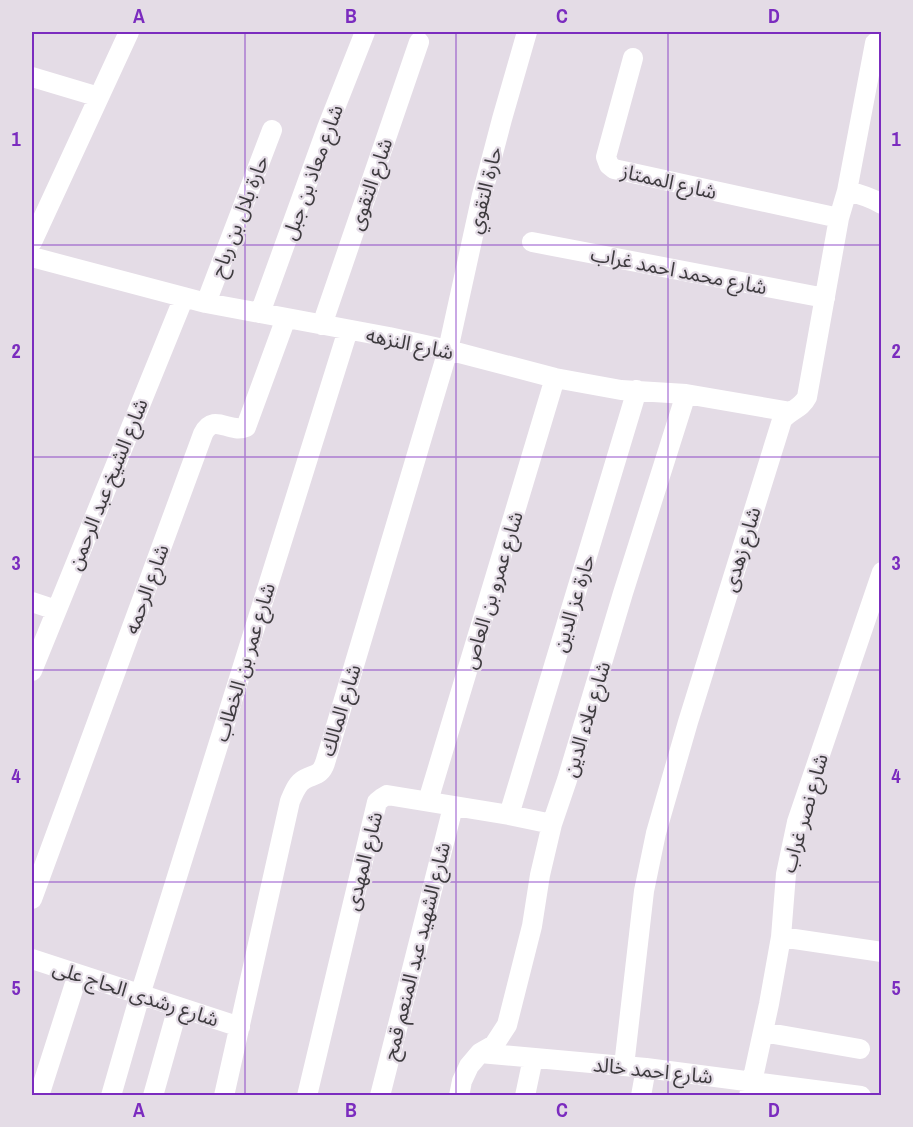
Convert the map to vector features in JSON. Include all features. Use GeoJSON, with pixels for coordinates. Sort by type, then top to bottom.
{"type":"FeatureCollection","features":[{"type":"Feature","properties":{"kind":"street"},"geometry":{"type":"LineString","coordinates":[[32,242],[41,200],[99,97],[129,32]]}},
{"type":"Feature","properties":{"kind":"street","name":"شارع معاذ بن جبل"},"geometry":{"type":"LineString","coordinates":[[260,313],[327,128],[365,32]]}},
{"type":"Feature","properties":{"kind":"street","name":"حارة التقوي"},"geometry":{"type":"LineString","coordinates":[[448,350],[485,184],[527,32]]}},
{"type":"Feature","properties":{"kind":"street","name":"شارع التقوى"},"geometry":{"type":"LineString","coordinates":[[322,325],[419,42]]}},
{"type":"Feature","properties":{"kind":"street","name":"شارع زهدى"},"geometry":{"type":"LineString","coordinates":[[624,1066],[644,891],[656,833],[687,722],[782,420],[804,404],[807,397],[839,218],[847,191],[875,43]]}},
{"type":"Feature","properties":{"kind":"street","name":"شارع الممتاز"},"geometry":{"type":"LineString","coordinates":[[633,58],[606,157],[614,170],[839,218]]}},
{"type":"Feature","properties":{"kind":"street"},"geometry":{"type":"LineString","coordinates":[[32,77],[99,97]]}},
{"type":"Feature","properties":{"kind":"street","name":"حارة بلال بن رباح"},"geometry":{"type":"LineString","coordinates":[[206,303],[272,130]]}},
{"type":"Feature","properties":{"kind":"street"},"geometry":{"type":"LineString","coordinates":[[847,191],[872,198],[882,204]]}},
{"type":"Feature","properties":{"kind":"street","name":"شارع محمد احمد غراب"},"geometry":{"type":"LineString","coordinates":[[532,242],[825,298]]}},
{"type":"Feature","properties":{"kind":"street","name":"شارع النزهه"},"geometry":{"type":"LineString","coordinates":[[32,257],[206,303],[389,337],[555,378],[614,389],[686,394],[791,412]]}},
{"type":"Feature","properties":{"kind":"street","name":"شارع الشيخ عبد الرحمن"},"geometry":{"type":"LineString","coordinates":[[32,671],[184,297]]}},
{"type":"Feature","properties":{"kind":"street","name":"شارع الرحمه"},"geometry":{"type":"LineString","coordinates":[[32,899],[203,434],[209,426],[214,424],[237,429],[246,427],[286,318]]}},
{"type":"Feature","properties":{"kind":"street","name":"شارع عمر بن الخطاب"},"geometry":{"type":"LineString","coordinates":[[111,1095],[140,994],[348,330]]}},
{"type":"Feature","properties":{"kind":"street","name":"شارع المالك"},"geometry":{"type":"LineString","coordinates":[[224,1095],[290,801],[296,787],[304,779],[318,774],[323,769],[448,350]]}},
{"type":"Feature","properties":{"kind":"street","name":"شارع عمرو بن العاص"},"geometry":{"type":"LineString","coordinates":[[428,801],[555,378]]}},
{"type":"Feature","properties":{"kind":"street","name":"حارة عز الدين"},"geometry":{"type":"LineString","coordinates":[[509,815],[637,390]]}},
{"type":"Feature","properties":{"kind":"street","name":"شارع علاء الدين"},"geometry":{"type":"LineString","coordinates":[[459,1095],[469,1066],[507,1025],[532,926],[540,875],[552,824],[686,394]]}},
{"type":"Feature","properties":{"kind":"street","name":"شارع نصر غراب"},"geometry":{"type":"LineString","coordinates":[[751,1088],[781,937],[786,874],[797,822],[882,572]]}},
{"type":"Feature","properties":{"kind":"street"},"geometry":{"type":"LineString","coordinates":[[32,602],[56,610]]}},
{"type":"Feature","properties":{"kind":"street","name":"شارع المهدى"},"geometry":{"type":"LineString","coordinates":[[307,1095],[377,802],[387,795],[552,824]]}},
{"type":"Feature","properties":{"kind":"street","name":"شارع الشهيد عبد المنعم قمح"},"geometry":{"type":"LineString","coordinates":[[380,1095],[453,807]]}},
{"type":"Feature","properties":{"kind":"street"},"geometry":{"type":"LineString","coordinates":[[781,937],[882,952]]}},
{"type":"Feature","properties":{"kind":"street","name":"شارع رشدى الحاج على"},"geometry":{"type":"LineString","coordinates":[[32,959],[240,1027]]}},
{"type":"Feature","properties":{"kind":"street"},"geometry":{"type":"LineString","coordinates":[[39,1095],[78,974]]}},
{"type":"Feature","properties":{"kind":"street"},"geometry":{"type":"LineString","coordinates":[[153,1095],[177,1007]]}},
{"type":"Feature","properties":{"kind":"street"},"geometry":{"type":"LineString","coordinates":[[763,1032],[860,1049]]}},
{"type":"Feature","properties":{"kind":"street","name":"شارع احمد خالد"},"geometry":{"type":"LineString","coordinates":[[487,1049],[533,1058],[646,1068],[751,1088],[861,1095]]}},
{"type":"Feature","properties":{"kind":"street"},"geometry":{"type":"LineString","coordinates":[[525,1095],[533,1058]]}},
{"type":"Feature","properties":{"kind":"street"},"geometry":{"type":"LineString","coordinates":[[641,1095],[646,1068]]}}]}
